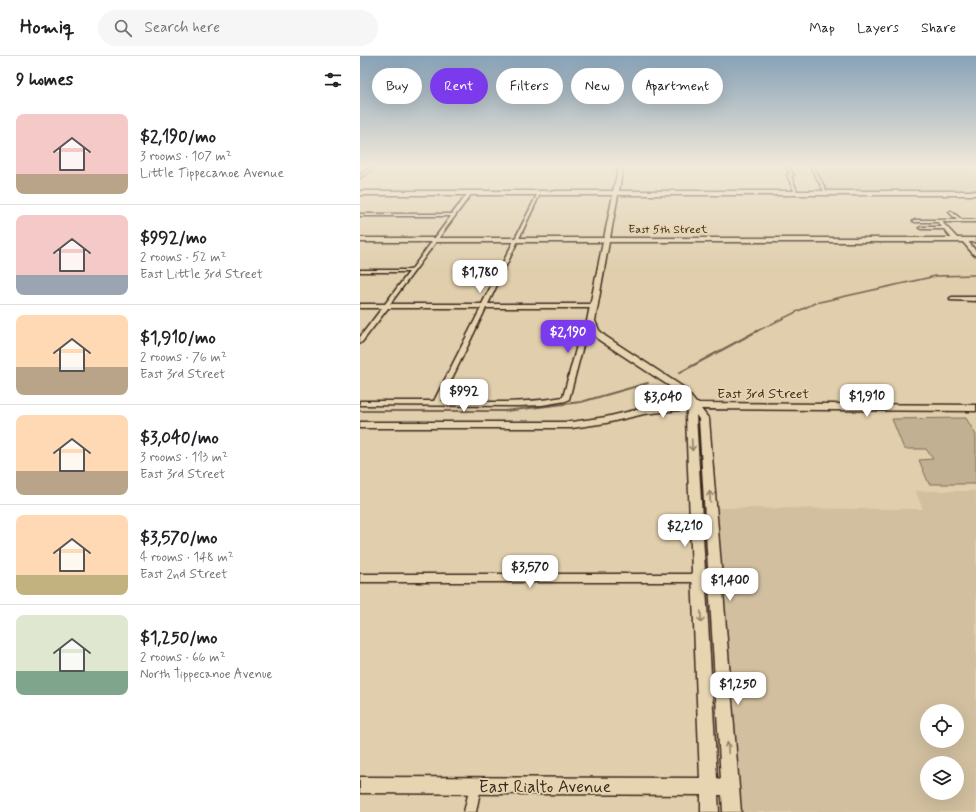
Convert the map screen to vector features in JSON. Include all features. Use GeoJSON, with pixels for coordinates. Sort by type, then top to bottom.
{"type":"FeatureCollection","features":[{"type":"Feature","properties":{"kind":"street"},"geometry":{"type":"LineString","coordinates":[[360,340],[464,201]]}},
{"type":"Feature","properties":{"kind":"street"},"geometry":{"type":"LineString","coordinates":[[436,404],[536,201]]}},
{"type":"Feature","properties":{"kind":"street"},"geometry":{"type":"LineString","coordinates":[[614,201],[593,306],[591,321],[595,331],[602,338],[680,389],[704,419],[732,812]]}},
{"type":"Feature","properties":{"kind":"street"},"geometry":{"type":"LineString","coordinates":[[951,212],[961,221]]}},
{"type":"Feature","properties":{"kind":"street"},"geometry":{"type":"LineString","coordinates":[[360,215],[454,215]]}},
{"type":"Feature","properties":{"kind":"street"},"geometry":{"type":"LineString","coordinates":[[915,221],[976,221]]}},
{"type":"Feature","properties":{"kind":"street"},"geometry":{"type":"LineString","coordinates":[[939,221],[956,240]]}},
{"type":"Feature","properties":{"kind":"street"},"geometry":{"type":"LineString","coordinates":[[921,228],[946,228]]}},
{"type":"Feature","properties":{"kind":"street","name":"East 5th Street"},"geometry":{"type":"LineString","coordinates":[[360,240],[976,240]]}},
{"type":"Feature","properties":{"kind":"street"},"geometry":{"type":"LineString","coordinates":[[964,240],[976,254]]}},
{"type":"Feature","properties":{"kind":"street"},"geometry":{"type":"LineString","coordinates":[[360,270],[413,271]]}},
{"type":"Feature","properties":{"kind":"street"},"geometry":{"type":"LineString","coordinates":[[952,299],[976,299]]}},
{"type":"Feature","properties":{"kind":"street"},"geometry":{"type":"LineString","coordinates":[[360,306],[593,306]]}},
{"type":"Feature","properties":{"kind":"street"},"geometry":{"type":"LineString","coordinates":[[360,403],[542,403],[566,399],[582,338],[585,335],[595,331]]}},
{"type":"Feature","properties":{"kind":"street"},"geometry":{"type":"LineString","coordinates":[[693,406],[690,417],[710,812]]}},
{"type":"Feature","properties":{"kind":"street","name":"East 3rd Street"},"geometry":{"type":"LineString","coordinates":[[360,426],[566,425],[606,420],[658,408],[693,406],[976,408]]}},
{"type":"Feature","properties":{"kind":"street"},"geometry":{"type":"LineString","coordinates":[[360,578],[716,578]]}},
{"type":"Feature","properties":{"kind":"street","name":"East Rialto Avenue"},"geometry":{"type":"LineString","coordinates":[[360,785],[730,786]]}},
{"type":"Feature","properties":{"kind":"street"},"geometry":{"type":"LineString","coordinates":[[470,812],[475,786]]}},
{"type":"Feature","properties":{"kind":"shaded area"},"geometry":{"type":"Polygon","coordinates":[[[966,418],[976,435],[976,484],[929,484],[919,460],[933,459],[926,449],[904,449],[892,419],[966,418]]]}},
{"type":"Feature","properties":{"kind":"shaded area"},"geometry":{"type":"Polygon","coordinates":[[[915,491],[976,491],[976,812],[740,812],[714,508],[923,509],[915,491]]]}},
{"type":"Feature","properties":{"kind":"waterway"},"geometry":{"type":"LineString","coordinates":[[756,331],[815,303],[936,276],[976,275]]}},
{"type":"Feature","properties":{"kind":"waterway"},"geometry":{"type":"LineString","coordinates":[[679,373],[756,331]]}},
{"type":"Feature","properties":{"kind":"waterway"},"geometry":{"type":"LineString","coordinates":[[360,411],[505,411],[581,402],[648,383]]}}]}
